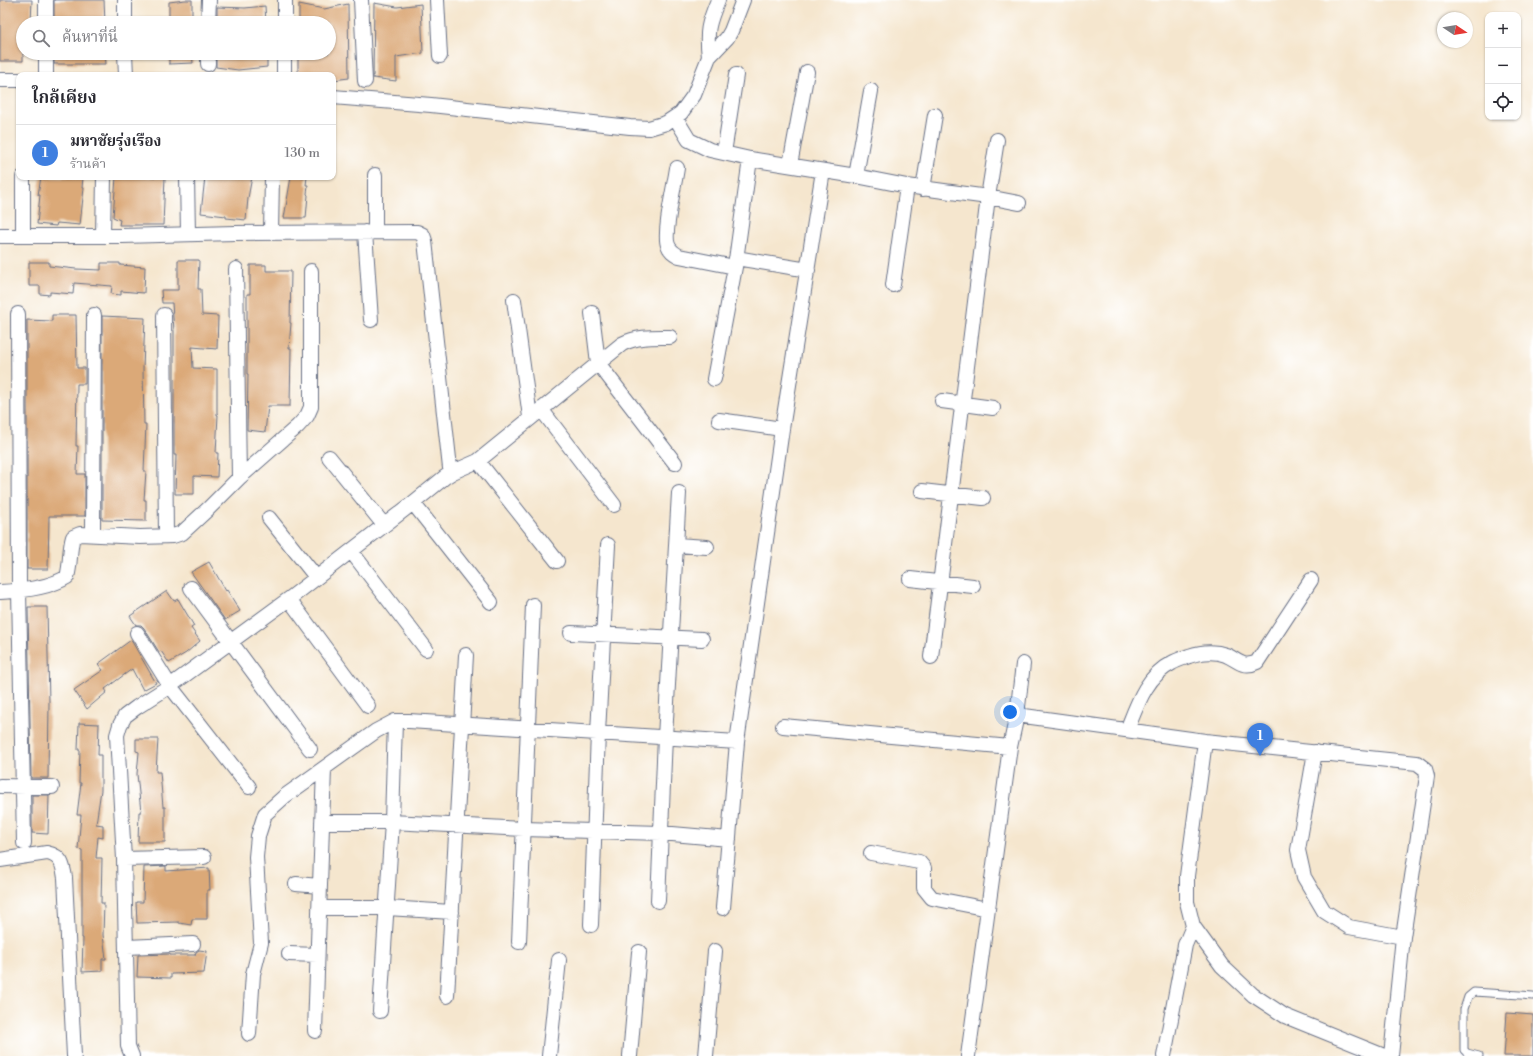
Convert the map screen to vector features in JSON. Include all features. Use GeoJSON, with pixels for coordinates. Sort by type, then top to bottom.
{"type":"FeatureCollection","features":[{"type":"Feature","properties":{"kind":"street"},"geometry":{"type":"LineString","coordinates":[[46,0],[46,16]]}},
{"type":"Feature","properties":{"kind":"street"},"geometry":{"type":"LineString","coordinates":[[125,0],[125,16]]}},
{"type":"Feature","properties":{"kind":"street"},"geometry":{"type":"LineString","coordinates":[[208,16],[209,0]]}},
{"type":"Feature","properties":{"kind":"street"},"geometry":{"type":"LineString","coordinates":[[285,0],[285,16]]}},
{"type":"Feature","properties":{"kind":"street"},"geometry":{"type":"LineString","coordinates":[[361,0],[365,82]]}},
{"type":"Feature","properties":{"kind":"street"},"geometry":{"type":"LineString","coordinates":[[437,0],[440,56]]}},
{"type":"Feature","properties":{"kind":"street"},"geometry":{"type":"LineString","coordinates":[[336,97],[431,104],[630,128],[649,128],[666,123],[681,113],[694,95],[708,57],[707,35],[709,22],[718,0]]}},
{"type":"Feature","properties":{"kind":"street"},"geometry":{"type":"LineString","coordinates":[[708,57],[727,38],[743,0]]}},
{"type":"Feature","properties":{"kind":"street"},"geometry":{"type":"LineString","coordinates":[[46,60],[46,72]]}},
{"type":"Feature","properties":{"kind":"street"},"geometry":{"type":"LineString","coordinates":[[125,60],[126,72]]}},
{"type":"Feature","properties":{"kind":"street"},"geometry":{"type":"LineString","coordinates":[[284,60],[284,72]]}},
{"type":"Feature","properties":{"kind":"street"},"geometry":{"type":"LineString","coordinates":[[790,165],[807,72]]}},
{"type":"Feature","properties":{"kind":"street"},"geometry":{"type":"LineString","coordinates":[[724,153],[736,75]]}},
{"type":"Feature","properties":{"kind":"street"},"geometry":{"type":"LineString","coordinates":[[0,80],[16,80]]}},
{"type":"Feature","properties":{"kind":"street"},"geometry":{"type":"LineString","coordinates":[[856,176],[871,91]]}},
{"type":"Feature","properties":{"kind":"street"},"geometry":{"type":"LineString","coordinates":[[923,188],[935,115]]}},
{"type":"Feature","properties":{"kind":"street"},"geometry":{"type":"LineString","coordinates":[[675,117],[689,140],[710,150],[750,159],[856,176],[907,186],[1019,203]]}},
{"type":"Feature","properties":{"kind":"street"},"geometry":{"type":"LineString","coordinates":[[931,657],[988,198],[997,140]]}},
{"type":"Feature","properties":{"kind":"street"},"geometry":{"type":"LineString","coordinates":[[714,378],[735,262],[750,159]]}},
{"type":"Feature","properties":{"kind":"street"},"geometry":{"type":"LineString","coordinates":[[677,168],[667,230],[667,244],[672,251],[679,256],[808,270]]}},
{"type":"Feature","properties":{"kind":"street"},"geometry":{"type":"LineString","coordinates":[[723,908],[737,742],[782,429],[823,171]]}},
{"type":"Feature","properties":{"kind":"street"},"geometry":{"type":"LineString","coordinates":[[371,320],[370,232],[375,175]]}},
{"type":"Feature","properties":{"kind":"street"},"geometry":{"type":"LineString","coordinates":[[23,180],[23,236]]}},
{"type":"Feature","properties":{"kind":"street"},"geometry":{"type":"LineString","coordinates":[[103,236],[104,180]]}},
{"type":"Feature","properties":{"kind":"street"},"geometry":{"type":"LineString","coordinates":[[187,180],[188,234]]}},
{"type":"Feature","properties":{"kind":"street"},"geometry":{"type":"LineString","coordinates":[[271,233],[272,180]]}},
{"type":"Feature","properties":{"kind":"street"},"geometry":{"type":"LineString","coordinates":[[893,285],[907,186]]}},
{"type":"Feature","properties":{"kind":"street"},"geometry":{"type":"LineString","coordinates":[[0,236],[370,232],[417,232],[423,235],[426,241],[450,468],[453,472]]}},
{"type":"Feature","properties":{"kind":"street"},"geometry":{"type":"LineString","coordinates":[[236,269],[239,478]]}},
{"type":"Feature","properties":{"kind":"street"},"geometry":{"type":"LineString","coordinates":[[0,592],[19,591],[60,581],[67,577],[70,569],[70,546],[73,537],[80,534],[140,537],[173,536],[182,533],[239,478],[298,426],[307,416],[311,407],[311,271]]}},
{"type":"Feature","properties":{"kind":"street"},"geometry":{"type":"LineString","coordinates":[[514,300],[535,413],[614,505]]}},
{"type":"Feature","properties":{"kind":"street"},"geometry":{"type":"LineString","coordinates":[[592,313],[598,363],[675,463]]}},
{"type":"Feature","properties":{"kind":"street"},"geometry":{"type":"LineString","coordinates":[[18,314],[19,591],[24,843]]}},
{"type":"Feature","properties":{"kind":"street"},"geometry":{"type":"LineString","coordinates":[[93,534],[94,315]]}},
{"type":"Feature","properties":{"kind":"street"},"geometry":{"type":"LineString","coordinates":[[164,315],[166,536]]}},
{"type":"Feature","properties":{"kind":"street"},"geometry":{"type":"LineString","coordinates":[[132,1056],[128,1046],[124,859],[117,735],[125,716],[137,706],[170,686],[289,599],[413,503],[435,484],[453,472],[478,460],[622,344],[643,336],[670,337]]}},
{"type":"Feature","properties":{"kind":"street"},"geometry":{"type":"LineString","coordinates":[[942,401],[993,408]]}},
{"type":"Feature","properties":{"kind":"street"},"geometry":{"type":"LineString","coordinates":[[719,420],[782,429]]}},
{"type":"Feature","properties":{"kind":"street"},"geometry":{"type":"LineString","coordinates":[[329,457],[384,525]]}},
{"type":"Feature","properties":{"kind":"street"},"geometry":{"type":"LineString","coordinates":[[478,460],[556,561]]}},
{"type":"Feature","properties":{"kind":"street"},"geometry":{"type":"LineString","coordinates":[[922,491],[983,498]]}},
{"type":"Feature","properties":{"kind":"street"},"geometry":{"type":"LineString","coordinates":[[658,901],[665,737],[680,492]]}},
{"type":"Feature","properties":{"kind":"street"},"geometry":{"type":"LineString","coordinates":[[413,503],[491,602]]}},
{"type":"Feature","properties":{"kind":"street"},"geometry":{"type":"LineString","coordinates":[[269,518],[316,577]]}},
{"type":"Feature","properties":{"kind":"street"},"geometry":{"type":"LineString","coordinates":[[591,925],[598,733],[608,545]]}},
{"type":"Feature","properties":{"kind":"street"},"geometry":{"type":"LineString","coordinates":[[676,545],[707,547]]}},
{"type":"Feature","properties":{"kind":"street"},"geometry":{"type":"LineString","coordinates":[[351,551],[426,649]]}},
{"type":"Feature","properties":{"kind":"street"},"geometry":{"type":"LineString","coordinates":[[910,579],[973,586]]}},
{"type":"Feature","properties":{"kind":"street"},"geometry":{"type":"LineString","coordinates":[[1127,730],[1144,690],[1152,678],[1171,663],[1195,654],[1213,652],[1225,655],[1242,664],[1250,665],[1257,662],[1311,580]]}},
{"type":"Feature","properties":{"kind":"street"},"geometry":{"type":"LineString","coordinates":[[191,588],[310,749]]}},
{"type":"Feature","properties":{"kind":"street"},"geometry":{"type":"LineString","coordinates":[[289,599],[368,706]]}},
{"type":"Feature","properties":{"kind":"street"},"geometry":{"type":"LineString","coordinates":[[519,942],[533,606]]}},
{"type":"Feature","properties":{"kind":"street"},"geometry":{"type":"LineString","coordinates":[[137,633],[170,686],[249,787]]}},
{"type":"Feature","properties":{"kind":"street"},"geometry":{"type":"LineString","coordinates":[[571,633],[702,639]]}},
{"type":"Feature","properties":{"kind":"street"},"geometry":{"type":"LineString","coordinates":[[447,996],[466,655]]}},
{"type":"Feature","properties":{"kind":"street"},"geometry":{"type":"LineString","coordinates":[[968,1056],[1010,747],[1017,715],[1023,664]]}},
{"type":"Feature","properties":{"kind":"street"},"geometry":{"type":"LineString","coordinates":[[1017,715],[1205,741],[1417,763],[1425,769],[1427,776],[1403,937],[1391,1056]]}},
{"type":"Feature","properties":{"kind":"street"},"geometry":{"type":"LineString","coordinates":[[249,1034],[253,974],[261,943],[256,857],[258,836],[265,814],[285,796],[376,731],[395,722],[737,742]]}},
{"type":"Feature","properties":{"kind":"street"},"geometry":{"type":"LineString","coordinates":[[380,1011],[392,822],[395,722]]}},
{"type":"Feature","properties":{"kind":"street"},"geometry":{"type":"LineString","coordinates":[[783,726],[1010,747]]}},
{"type":"Feature","properties":{"kind":"street"},"geometry":{"type":"LineString","coordinates":[[1205,741],[1187,876],[1187,902],[1193,926],[1222,966],[1253,995],[1285,1016],[1384,1056]]}},
{"type":"Feature","properties":{"kind":"street"},"geometry":{"type":"LineString","coordinates":[[1315,752],[1298,850],[1304,877],[1324,911],[1349,927],[1403,937]]}},
{"type":"Feature","properties":{"kind":"street"},"geometry":{"type":"LineString","coordinates":[[314,1031],[324,768]]}},
{"type":"Feature","properties":{"kind":"street"},"geometry":{"type":"LineString","coordinates":[[0,786],[52,787]]}},
{"type":"Feature","properties":{"kind":"street"},"geometry":{"type":"LineString","coordinates":[[322,822],[392,822],[595,832],[661,833],[729,839]]}},
{"type":"Feature","properties":{"kind":"street"},"geometry":{"type":"LineString","coordinates":[[0,860],[46,853],[53,854],[60,858],[65,878],[74,1056]]}},
{"type":"Feature","properties":{"kind":"street"},"geometry":{"type":"LineString","coordinates":[[871,853],[911,859],[919,862],[924,868],[924,888],[932,898],[988,909]]}},
{"type":"Feature","properties":{"kind":"street"},"geometry":{"type":"LineString","coordinates":[[124,859],[204,857]]}},
{"type":"Feature","properties":{"kind":"street"},"geometry":{"type":"LineString","coordinates":[[296,884],[320,886]]}},
{"type":"Feature","properties":{"kind":"street"},"geometry":{"type":"LineString","coordinates":[[319,908],[386,908],[452,912]]}},
{"type":"Feature","properties":{"kind":"street"},"geometry":{"type":"LineString","coordinates":[[1164,1056],[1185,945],[1193,926]]}},
{"type":"Feature","properties":{"kind":"street"},"geometry":{"type":"LineString","coordinates":[[127,947],[193,944]]}},
{"type":"Feature","properties":{"kind":"street"},"geometry":{"type":"LineString","coordinates":[[706,1056],[715,951]]}},
{"type":"Feature","properties":{"kind":"street"},"geometry":{"type":"LineString","coordinates":[[630,1056],[639,952]]}},
{"type":"Feature","properties":{"kind":"street"},"geometry":{"type":"LineString","coordinates":[[289,954],[317,955]]}},
{"type":"Feature","properties":{"kind":"street"},"geometry":{"type":"LineString","coordinates":[[549,1056],[559,960]]}},
{"type":"Feature","properties":{"kind":"lane"},"geometry":{"type":"LineString","coordinates":[[1479,1056],[1467,1053],[1464,1050],[1464,1009],[1468,997],[1474,992],[1533,996]]}},
{"type":"Feature","properties":{"kind":"building"},"geometry":{"type":"Polygon","coordinates":[[[0,0],[32,0],[31,16],[16,16],[16,60],[23,61],[0,61],[0,0]]]}},
{"type":"Feature","properties":{"kind":"building"},"geometry":{"type":"Polygon","coordinates":[[[54,0],[104,0],[105,16],[54,16],[54,0]]]}},
{"type":"Feature","properties":{"kind":"building"},"geometry":{"type":"Polygon","coordinates":[[[192,0],[192,16],[169,16],[169,2],[192,0]]]}},
{"type":"Feature","properties":{"kind":"building"},"geometry":{"type":"Polygon","coordinates":[[[374,3],[397,7],[421,4],[423,53],[396,57],[396,81],[373,78],[374,3]]]}},
{"type":"Feature","properties":{"kind":"building"},"geometry":{"type":"Polygon","coordinates":[[[299,4],[324,9],[348,4],[349,78],[336,80],[336,72],[298,72],[298,60],[336,60],[336,16],[299,16],[299,4]]]}},
{"type":"Feature","properties":{"kind":"building"},"geometry":{"type":"Polygon","coordinates":[[[265,6],[266,16],[217,16],[217,7],[245,8],[265,6]]]}},
{"type":"Feature","properties":{"kind":"building"},"geometry":{"type":"Polygon","coordinates":[[[54,60],[106,60],[106,64],[54,64],[54,60]]]}},
{"type":"Feature","properties":{"kind":"building"},"geometry":{"type":"Polygon","coordinates":[[[169,60],[193,60],[193,63],[169,64],[169,60]]]}},
{"type":"Feature","properties":{"kind":"building"},"geometry":{"type":"Polygon","coordinates":[[[216,60],[267,60],[267,67],[238,70],[216,67],[216,60]]]}},
{"type":"Feature","properties":{"kind":"building"},"geometry":{"type":"Polygon","coordinates":[[[40,180],[83,180],[82,188],[84,188],[80,225],[57,223],[56,226],[37,224],[40,195],[38,195],[40,180]]]}},
{"type":"Feature","properties":{"kind":"building"},"geometry":{"type":"Polygon","coordinates":[[[116,180],[165,180],[163,225],[119,225],[120,220],[113,217],[116,180]]]}},
{"type":"Feature","properties":{"kind":"building"},"geometry":{"type":"Polygon","coordinates":[[[205,180],[251,180],[246,220],[201,213],[205,180]]]}},
{"type":"Feature","properties":{"kind":"building"},"geometry":{"type":"Polygon","coordinates":[[[290,180],[307,180],[308,195],[306,218],[284,218],[290,180]]]}},
{"type":"Feature","properties":{"kind":"building"},"geometry":{"type":"Polygon","coordinates":[[[178,260],[199,260],[198,289],[201,289],[202,315],[218,316],[217,349],[192,347],[193,368],[217,369],[218,415],[216,453],[218,453],[217,477],[194,476],[194,494],[175,494],[176,455],[174,455],[174,331],[172,303],[162,303],[161,290],[178,290],[178,260]]]}},
{"type":"Feature","properties":{"kind":"building"},"geometry":{"type":"Polygon","coordinates":[[[29,262],[49,262],[49,266],[76,269],[101,270],[101,263],[120,263],[120,265],[145,267],[144,293],[121,291],[121,295],[111,294],[112,286],[74,283],[73,294],[50,292],[50,295],[40,294],[40,286],[29,286],[29,262]]]}},
{"type":"Feature","properties":{"kind":"building"},"geometry":{"type":"Polygon","coordinates":[[[250,265],[266,265],[266,271],[291,271],[291,323],[289,348],[291,348],[290,406],[268,406],[265,432],[247,430],[247,294],[250,294],[250,265]]]}},
{"type":"Feature","properties":{"kind":"building"},"geometry":{"type":"Polygon","coordinates":[[[52,315],[76,315],[77,368],[85,368],[85,384],[77,384],[76,446],[78,446],[77,474],[85,474],[85,516],[49,516],[48,569],[27,569],[27,320],[52,321],[52,315]]]}},
{"type":"Feature","properties":{"kind":"building"},"geometry":{"type":"Polygon","coordinates":[[[102,316],[145,318],[143,369],[144,424],[146,424],[144,471],[146,471],[144,500],[146,500],[146,521],[102,520],[102,316]]]}},
{"type":"Feature","properties":{"kind":"building"},"geometry":{"type":"Polygon","coordinates":[[[209,562],[240,611],[225,620],[191,572],[209,562]]]}},
{"type":"Feature","properties":{"kind":"building"},"geometry":{"type":"Polygon","coordinates":[[[167,591],[174,601],[178,599],[194,626],[191,628],[200,641],[186,653],[169,663],[161,651],[159,652],[144,628],[141,625],[136,625],[130,616],[167,591]]]}},
{"type":"Feature","properties":{"kind":"building"},"geometry":{"type":"Polygon","coordinates":[[[28,607],[47,607],[49,703],[48,778],[31,778],[28,607]]]}},
{"type":"Feature","properties":{"kind":"building"},"geometry":{"type":"Polygon","coordinates":[[[131,640],[156,683],[143,690],[132,669],[105,689],[107,692],[87,709],[74,690],[103,670],[98,664],[131,640]]]}},
{"type":"Feature","properties":{"kind":"building"},"geometry":{"type":"Polygon","coordinates":[[[79,723],[99,724],[98,755],[101,755],[101,790],[96,824],[103,825],[103,838],[98,837],[96,858],[102,858],[101,903],[104,903],[103,935],[106,959],[102,959],[102,971],[82,972],[82,850],[78,849],[81,815],[77,815],[81,783],[79,783],[79,723]]]}},
{"type":"Feature","properties":{"kind":"building"},"geometry":{"type":"Polygon","coordinates":[[[136,739],[158,739],[156,772],[160,772],[163,807],[165,807],[165,842],[138,842],[139,812],[141,812],[137,774],[139,752],[136,751],[136,739]]]}},
{"type":"Feature","properties":{"kind":"building"},"geometry":{"type":"Polygon","coordinates":[[[32,795],[49,795],[48,834],[32,833],[32,795]]]}},
{"type":"Feature","properties":{"kind":"building"},"geometry":{"type":"Polygon","coordinates":[[[166,866],[166,871],[209,868],[210,890],[207,890],[207,919],[192,919],[191,925],[179,922],[137,923],[136,902],[143,902],[144,867],[166,866]]]}},
{"type":"Feature","properties":{"kind":"building"},"geometry":{"type":"Polygon","coordinates":[[[199,950],[207,951],[204,973],[171,974],[171,978],[137,977],[138,955],[195,955],[199,950]]]}},
{"type":"Feature","properties":{"kind":"building"},"geometry":{"type":"Polygon","coordinates":[[[1507,1013],[1533,1015],[1533,1056],[1504,1056],[1507,1013]]]}},
{"type":"Feature","properties":{"kind":"place","name":"มหาชัยรุ่งเรือง"},"geometry":{"type":"Point","coordinates":[1260,756]}}]}
